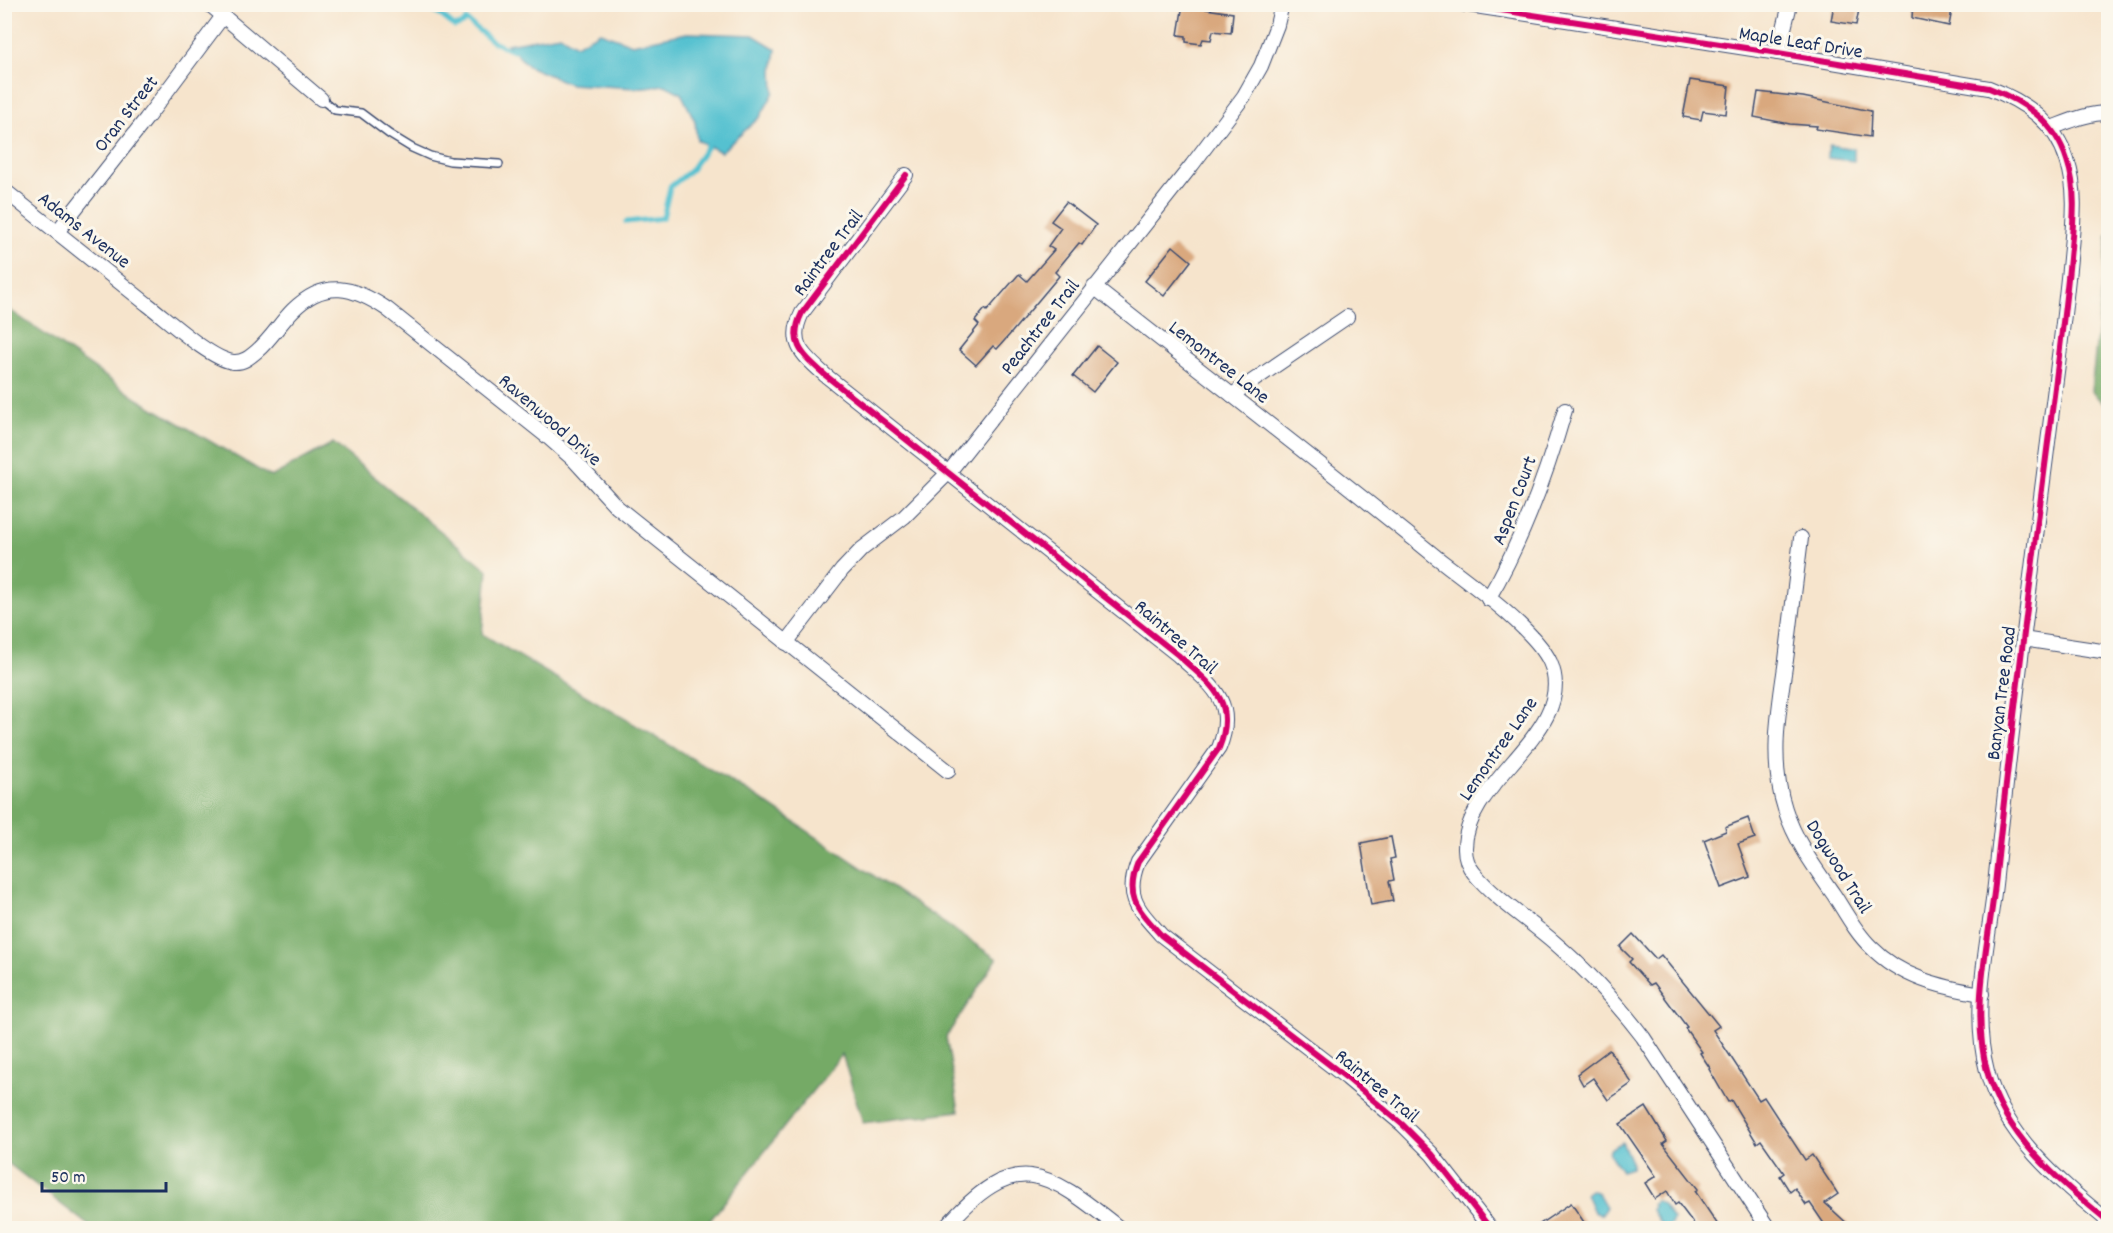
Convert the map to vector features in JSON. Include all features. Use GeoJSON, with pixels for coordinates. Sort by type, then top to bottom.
{"type":"FeatureCollection","features":[{"type":"Feature","properties":{"kind":"street"},"geometry":{"type":"LineString","coordinates":[[209,4],[321,99]]}},
{"type":"Feature","properties":{"kind":"street","name":"Peachtree Trail"},"geometry":{"type":"LineString","coordinates":[[786,643],[842,570],[862,549],[904,517],[949,472],[1192,165],[1244,96],[1261,66],[1277,25],[1282,4]]}},
{"type":"Feature","properties":{"kind":"street","name":"Maple Leaf Drive"},"geometry":{"type":"LineString","coordinates":[[1462,4],[1538,10],[1989,88],[2026,105],[2041,116],[2051,128]]}},
{"type":"Feature","properties":{"kind":"street"},"geometry":{"type":"LineString","coordinates":[[1778,53],[1791,4]]}},
{"type":"Feature","properties":{"kind":"street","name":"Oran Street"},"geometry":{"type":"LineString","coordinates":[[57,232],[223,16]]}},
{"type":"Feature","properties":{"kind":"street"},"geometry":{"type":"LineString","coordinates":[[2051,128],[2077,118],[2109,112]]}},
{"type":"Feature","properties":{"kind":"street","name":"Banyan Tree Road"},"geometry":{"type":"LineString","coordinates":[[2051,128],[2067,160],[2073,184],[2074,212],[2065,304],[1986,944],[1981,1028],[1984,1058],[1992,1087],[2004,1114],[2021,1140],[2044,1166],[2109,1221]]}},
{"type":"Feature","properties":{"kind":"street","name":"Raintree Trail"},"geometry":{"type":"LineString","coordinates":[[906,175],[802,313],[795,335],[798,344],[806,357],[819,369],[1207,680],[1225,708],[1225,733],[1219,748],[1149,843],[1138,862],[1132,877],[1133,897],[1145,917],[1161,935],[1347,1078],[1403,1125],[1432,1155],[1490,1228]]}},
{"type":"Feature","properties":{"kind":"street","name":"Adams Avenue"},"geometry":{"type":"LineString","coordinates":[[4,190],[142,299]]}},
{"type":"Feature","properties":{"kind":"street","name":"Lemontree Lane"},"geometry":{"type":"LineString","coordinates":[[1094,287],[1488,599],[1528,634],[1544,652],[1553,671],[1555,693],[1553,704],[1544,722],[1481,801],[1471,819],[1465,848],[1468,864],[1484,884],[1556,944],[1620,1007],[1643,1037],[1768,1228]]}},
{"type":"Feature","properties":{"kind":"street","name":"Ravenwood Drive"},"geometry":{"type":"LineString","coordinates":[[142,299],[216,356],[238,362],[255,353],[294,309],[309,297],[333,289],[350,290],[370,298],[387,309],[549,438],[574,460],[617,507],[948,771]]}},
{"type":"Feature","properties":{"kind":"street"},"geometry":{"type":"LineString","coordinates":[[1232,395],[1347,317]]}},
{"type":"Feature","properties":{"kind":"street","name":"Aspen Court"},"geometry":{"type":"LineString","coordinates":[[1488,599],[1510,562],[1522,535],[1565,410]]}},
{"type":"Feature","properties":{"kind":"street","name":"Dogwood Trail"},"geometry":{"type":"LineString","coordinates":[[1801,538],[1777,742],[1778,784],[1793,831],[1847,915],[1869,946],[1885,961],[1912,976],[1941,987],[1982,994]]}},
{"type":"Feature","properties":{"kind":"street"},"geometry":{"type":"LineString","coordinates":[[2023,639],[2109,652]]}},
{"type":"Feature","properties":{"kind":"street"},"geometry":{"type":"LineString","coordinates":[[945,1228],[982,1191],[997,1182],[1025,1175],[1039,1176],[1070,1191],[1119,1228]]}},
{"type":"Feature","properties":{"kind":"lane"},"geometry":{"type":"LineString","coordinates":[[321,99],[335,110],[361,113],[389,134],[430,156],[450,161],[499,164]]}},
{"type":"Feature","properties":{"kind":"green space"},"geometry":{"type":"Polygon","coordinates":[[[2108,234],[2108,408],[2091,391],[2108,234]]]}},
{"type":"Feature","properties":{"kind":"green space"},"geometry":{"type":"Polygon","coordinates":[[[4,306],[138,399],[271,477],[333,443],[488,570],[482,634],[757,797],[997,959],[946,1037],[959,1111],[863,1123],[842,1054],[704,1228],[92,1228],[5,1161],[4,306]]]}},
{"type":"Feature","properties":{"kind":"water"},"geometry":{"type":"Polygon","coordinates":[[[600,32],[632,44],[687,33],[753,35],[776,49],[773,71],[774,92],[760,117],[721,152],[697,140],[695,121],[681,93],[665,85],[635,88],[570,84],[528,66],[507,44],[560,35],[576,45],[600,32]]]}},
{"type":"Feature","properties":{"kind":"water"},"geometry":{"type":"Polygon","coordinates":[[[1830,145],[1854,149],[1854,161],[1828,158],[1830,145]]]}},
{"type":"Feature","properties":{"kind":"water"},"geometry":{"type":"Polygon","coordinates":[[[1622,1142],[1632,1164],[1631,1168],[1621,1171],[1609,1153],[1610,1149],[1622,1142]]]}},
{"type":"Feature","properties":{"kind":"water"},"geometry":{"type":"Polygon","coordinates":[[[1591,1190],[1598,1193],[1606,1207],[1601,1215],[1594,1212],[1586,1194],[1591,1190]]]}},
{"type":"Feature","properties":{"kind":"water"},"geometry":{"type":"Polygon","coordinates":[[[1656,1200],[1662,1204],[1673,1219],[1667,1227],[1662,1226],[1652,1210],[1652,1204],[1656,1200]]]}},
{"type":"Feature","properties":{"kind":"building"},"geometry":{"type":"Polygon","coordinates":[[[1183,4],[1207,4],[1206,9],[1233,13],[1231,33],[1213,31],[1211,40],[1203,39],[1201,44],[1186,42],[1186,36],[1178,35],[1183,4]]]}},
{"type":"Feature","properties":{"kind":"building"},"geometry":{"type":"Polygon","coordinates":[[[1834,4],[1860,4],[1856,25],[1831,21],[1834,4]]]}},
{"type":"Feature","properties":{"kind":"building"},"geometry":{"type":"Polygon","coordinates":[[[1913,4],[1953,4],[1949,26],[1912,18],[1913,4]]]}},
{"type":"Feature","properties":{"kind":"building"},"geometry":{"type":"Polygon","coordinates":[[[1690,80],[1729,86],[1726,114],[1703,111],[1701,120],[1683,117],[1690,80]]]}},
{"type":"Feature","properties":{"kind":"building"},"geometry":{"type":"Polygon","coordinates":[[[1758,92],[1803,97],[1871,111],[1870,137],[1816,129],[1817,126],[1790,124],[1754,117],[1758,92]]]}},
{"type":"Feature","properties":{"kind":"building"},"geometry":{"type":"Polygon","coordinates":[[[1066,202],[1096,225],[1082,245],[1079,243],[1055,272],[1059,276],[1012,332],[997,349],[993,346],[976,365],[959,350],[979,325],[975,321],[985,309],[987,311],[1019,274],[1027,281],[1054,250],[1048,246],[1061,228],[1051,221],[1066,202]]]}},
{"type":"Feature","properties":{"kind":"building"},"geometry":{"type":"Polygon","coordinates":[[[1173,246],[1191,261],[1164,296],[1145,281],[1173,246]]]}},
{"type":"Feature","properties":{"kind":"building"},"geometry":{"type":"Polygon","coordinates":[[[1097,346],[1117,362],[1093,392],[1073,376],[1097,346]]]}},
{"type":"Feature","properties":{"kind":"building"},"geometry":{"type":"Polygon","coordinates":[[[1748,818],[1755,838],[1738,844],[1750,877],[1721,888],[1704,840],[1726,831],[1725,827],[1748,818]]]}},
{"type":"Feature","properties":{"kind":"building"},"geometry":{"type":"Polygon","coordinates":[[[1391,837],[1395,858],[1390,859],[1394,880],[1389,881],[1393,901],[1371,905],[1361,843],[1391,837]]]}},
{"type":"Feature","properties":{"kind":"building"},"geometry":{"type":"Polygon","coordinates":[[[1633,934],[1656,959],[1661,955],[1719,1026],[1713,1030],[1759,1100],[1764,1097],[1805,1160],[1812,1155],[1838,1194],[1825,1203],[1852,1228],[1827,1228],[1810,1203],[1806,1205],[1795,1188],[1790,1192],[1780,1176],[1784,1173],[1761,1140],[1757,1143],[1731,1100],[1728,1102],[1700,1053],[1702,1052],[1685,1028],[1687,1027],[1654,983],[1650,985],[1629,962],[1632,959],[1620,947],[1633,934]]]}},
{"type":"Feature","properties":{"kind":"building"},"geometry":{"type":"Polygon","coordinates":[[[1609,1050],[1632,1083],[1608,1100],[1593,1078],[1583,1085],[1577,1074],[1609,1050]]]}},
{"type":"Feature","properties":{"kind":"building"},"geometry":{"type":"Polygon","coordinates":[[[1646,1107],[1667,1141],[1663,1144],[1698,1189],[1695,1191],[1720,1228],[1697,1228],[1678,1203],[1675,1205],[1667,1191],[1655,1199],[1645,1183],[1656,1176],[1620,1124],[1646,1107]]]}},
{"type":"Feature","properties":{"kind":"building"},"geometry":{"type":"Polygon","coordinates":[[[1571,1203],[1588,1228],[1534,1228],[1571,1203]]]}},
{"type":"Feature","properties":{"kind":"waterway"},"geometry":{"type":"LineString","coordinates":[[420,4],[442,16],[455,27],[466,20],[493,42],[513,51]]}},
{"type":"Feature","properties":{"kind":"waterway"},"geometry":{"type":"LineString","coordinates":[[626,222],[663,218],[670,187],[690,171],[708,145]]}},
{"type":"Feature","properties":{"kind":"cycle path"},"geometry":{"type":"LineString","coordinates":[[1462,4],[1989,88],[2015,100],[2037,115],[2047,124],[2062,147],[2073,184],[2072,233],[1983,973],[1980,1022],[1987,1071],[2006,1116],[2035,1155],[2052,1173],[2108,1221]]}},
{"type":"Feature","properties":{"kind":"cycle path"},"geometry":{"type":"LineString","coordinates":[[906,175],[802,313],[796,333],[800,348],[804,355],[825,375],[1178,655],[1201,675],[1218,695],[1225,718],[1219,748],[1138,862],[1132,885],[1140,910],[1161,935],[1347,1078],[1403,1125],[1432,1154],[1490,1228]]}}]}
